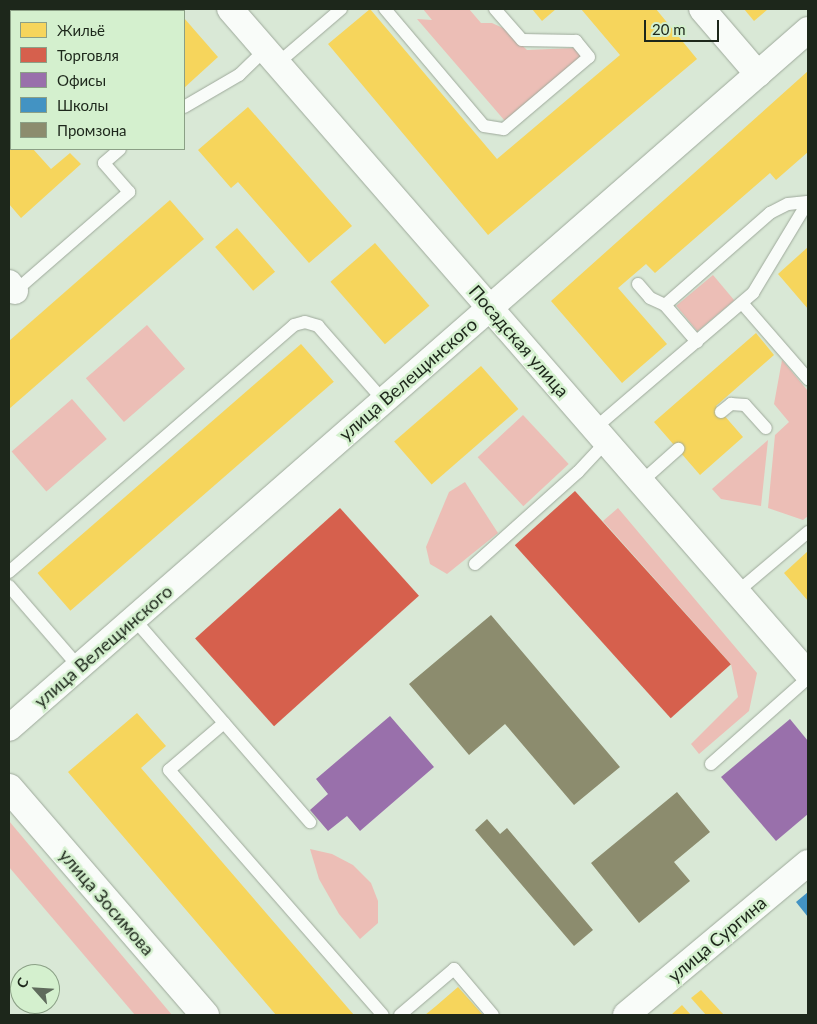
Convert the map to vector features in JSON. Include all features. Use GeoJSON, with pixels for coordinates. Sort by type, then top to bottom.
{"type":"FeatureCollection","features":[{"type":"Feature","properties":{"kind":"main road","name":"улица Зосимова"},"geometry":{"type":"LineString","coordinates":[[9,788],[205,1015]]}},
{"type":"Feature","properties":{"kind":"street","name":"Посадская улица"},"geometry":{"type":"LineString","coordinates":[[230,9],[808,674]]}},
{"type":"Feature","properties":{"kind":"street"},"geometry":{"type":"LineString","coordinates":[[702,9],[758,74]]}},
{"type":"Feature","properties":{"kind":"street","name":"улица Велещинского"},"geometry":{"type":"LineString","coordinates":[[9,728],[808,30]]}},
{"type":"Feature","properties":{"kind":"street","name":"улица Сургина"},"geometry":{"type":"LineString","coordinates":[[626,1015],[808,863]]}},
{"type":"Feature","properties":{"kind":"lane"},"geometry":{"type":"LineString","coordinates":[[185,106],[272,56],[341,9]]}},
{"type":"Feature","properties":{"kind":"lane"},"geometry":{"type":"LineString","coordinates":[[385,9],[484,126],[504,129],[589,57],[576,41],[522,40],[495,9]]}},
{"type":"Feature","properties":{"kind":"lane"},"geometry":{"type":"LineString","coordinates":[[11,290],[129,192],[104,163],[119,150]]}},
{"type":"Feature","properties":{"kind":"lane"},"geometry":{"type":"LineString","coordinates":[[475,564],[578,472],[601,435],[697,342],[753,293],[808,202]]}},
{"type":"Feature","properties":{"kind":"lane"},"geometry":{"type":"LineString","coordinates":[[665,305],[770,213],[788,204],[808,202]]}},
{"type":"Feature","properties":{"kind":"lane"},"geometry":{"type":"LineString","coordinates":[[638,284],[650,298],[665,305],[697,342]]}},
{"type":"Feature","properties":{"kind":"lane"},"geometry":{"type":"LineString","coordinates":[[742,302],[808,379]]}},
{"type":"Feature","properties":{"kind":"lane"},"geometry":{"type":"LineString","coordinates":[[9,572],[294,325],[305,322],[318,326],[384,401]]}},
{"type":"Feature","properties":{"kind":"lane"},"geometry":{"type":"LineString","coordinates":[[721,412],[730,404],[745,405],[766,428]]}},
{"type":"Feature","properties":{"kind":"lane"},"geometry":{"type":"LineString","coordinates":[[641,482],[678,449]]}},
{"type":"Feature","properties":{"kind":"lane"},"geometry":{"type":"LineString","coordinates":[[737,592],[808,532]]}},
{"type":"Feature","properties":{"kind":"lane"},"geometry":{"type":"LineString","coordinates":[[9,586],[79,667]]}},
{"type":"Feature","properties":{"kind":"lane"},"geometry":{"type":"LineString","coordinates":[[134,619],[310,822]]}},
{"type":"Feature","properties":{"kind":"lane"},"geometry":{"type":"LineString","coordinates":[[711,764],[808,678]]}},
{"type":"Feature","properties":{"kind":"lane"},"geometry":{"type":"LineString","coordinates":[[224,723],[170,770],[383,1015]]}},
{"type":"Feature","properties":{"kind":"lane"},"geometry":{"type":"LineString","coordinates":[[400,1015],[454,970],[493,1015]]}},
{"type":"Feature","properties":{"kind":"shaded area"},"geometry":{"type":"Polygon","coordinates":[[[9,9],[41,9],[10,10],[10,72],[9,9]]]}},
{"type":"Feature","properties":{"kind":"shaded area"},"geometry":{"type":"Polygon","coordinates":[[[423,9],[469,9],[481,23],[492,23],[505,29],[527,50],[575,48],[582,56],[505,121],[417,19],[432,20],[423,9]]]}},
{"type":"Feature","properties":{"kind":"shaded area"},"geometry":{"type":"Polygon","coordinates":[[[713,275],[734,300],[697,331],[676,306],[713,275]]]}},
{"type":"Feature","properties":{"kind":"shaded area"},"geometry":{"type":"Polygon","coordinates":[[[147,325],[185,369],[124,422],[86,378],[147,325]]]}},
{"type":"Feature","properties":{"kind":"shaded area"},"geometry":{"type":"Polygon","coordinates":[[[782,360],[808,391],[808,516],[803,520],[768,508],[775,435],[789,422],[774,404],[782,360]]]}},
{"type":"Feature","properties":{"kind":"shaded area"},"geometry":{"type":"Polygon","coordinates":[[[72,399],[107,439],[46,491],[12,451],[72,399]]]}},
{"type":"Feature","properties":{"kind":"shaded area"},"geometry":{"type":"Polygon","coordinates":[[[523,415],[569,464],[523,506],[478,457],[523,415]]]}},
{"type":"Feature","properties":{"kind":"shaded area"},"geometry":{"type":"Polygon","coordinates":[[[768,440],[761,506],[721,499],[712,489],[768,440]]]}},
{"type":"Feature","properties":{"kind":"shaded area"},"geometry":{"type":"Polygon","coordinates":[[[465,482],[498,533],[447,574],[430,564],[426,547],[449,492],[465,482]]]}},
{"type":"Feature","properties":{"kind":"shaded area"},"geometry":{"type":"Polygon","coordinates":[[[618,508],[757,673],[749,711],[699,754],[691,744],[738,697],[731,664],[603,521],[618,508]]]}},
{"type":"Feature","properties":{"kind":"shaded area"},"geometry":{"type":"Polygon","coordinates":[[[9,821],[172,1015],[135,1015],[9,867],[9,821]]]}},
{"type":"Feature","properties":{"kind":"shaded area"},"geometry":{"type":"Polygon","coordinates":[[[310,849],[332,854],[353,865],[371,883],[378,901],[378,923],[360,939],[339,914],[319,879],[310,849]]]}},
{"type":"Feature","properties":{"kind":"building: Жильё"},"geometry":{"type":"Polygon","coordinates":[[[109,9],[175,9],[175,10],[109,9]]]}},
{"type":"Feature","properties":{"kind":"building: Жильё"},"geometry":{"type":"Polygon","coordinates":[[[370,9],[497,159],[620,55],[581,9],[656,9],[697,59],[488,235],[328,44],[370,9]]]}},
{"type":"Feature","properties":{"kind":"building: Жильё"},"geometry":{"type":"Polygon","coordinates":[[[532,9],[556,9],[542,21],[532,9]]]}},
{"type":"Feature","properties":{"kind":"building: Жильё"},"geometry":{"type":"Polygon","coordinates":[[[744,9],[768,9],[754,21],[744,9]]]}},
{"type":"Feature","properties":{"kind":"building: Жильё"},"geometry":{"type":"Polygon","coordinates":[[[185,19],[218,57],[185,87],[185,19]]]}},
{"type":"Feature","properties":{"kind":"building: Жильё"},"geometry":{"type":"Polygon","coordinates":[[[808,71],[808,152],[776,180],[770,173],[655,273],[646,264],[618,288],[667,344],[622,383],[551,301],[808,71]]]}},
{"type":"Feature","properties":{"kind":"building: Жильё"},"geometry":{"type":"Polygon","coordinates":[[[248,107],[352,226],[309,263],[238,182],[231,188],[198,150],[248,107]]]}},
{"type":"Feature","properties":{"kind":"building: Жильё"},"geometry":{"type":"Polygon","coordinates":[[[10,128],[10,150],[34,150],[51,169],[70,153],[81,164],[21,218],[9,204],[10,128]]]}},
{"type":"Feature","properties":{"kind":"building: Жильё"},"geometry":{"type":"Polygon","coordinates":[[[170,200],[204,239],[9,409],[9,341],[170,200]]]}},
{"type":"Feature","properties":{"kind":"building: Жильё"},"geometry":{"type":"Polygon","coordinates":[[[237,228],[275,272],[253,291],[215,247],[237,228]]]}},
{"type":"Feature","properties":{"kind":"building: Жильё"},"geometry":{"type":"Polygon","coordinates":[[[375,243],[429,306],[385,344],[330,282],[375,243]]]}},
{"type":"Feature","properties":{"kind":"building: Жильё"},"geometry":{"type":"Polygon","coordinates":[[[808,247],[808,309],[778,274],[808,247]]]}},
{"type":"Feature","properties":{"kind":"building: Жильё"},"geometry":{"type":"Polygon","coordinates":[[[756,333],[774,355],[716,406],[743,437],[700,475],[654,422],[756,333]]]}},
{"type":"Feature","properties":{"kind":"building: Жильё"},"geometry":{"type":"Polygon","coordinates":[[[301,344],[334,382],[70,611],[38,573],[301,344]]]}},
{"type":"Feature","properties":{"kind":"building: Жильё"},"geometry":{"type":"Polygon","coordinates":[[[481,366],[518,409],[432,484],[394,441],[481,366]]]}},
{"type":"Feature","properties":{"kind":"building: Жильё"},"geometry":{"type":"Polygon","coordinates":[[[808,551],[808,601],[784,573],[808,551]]]}},
{"type":"Feature","properties":{"kind":"building: Жильё"},"geometry":{"type":"Polygon","coordinates":[[[137,713],[166,746],[141,768],[354,1015],[276,1015],[68,772],[137,713]]]}},
{"type":"Feature","properties":{"kind":"building: Жильё"},"geometry":{"type":"Polygon","coordinates":[[[458,987],[483,1015],[425,1015],[436,1006],[458,987]]]}},
{"type":"Feature","properties":{"kind":"building: Жильё"},"geometry":{"type":"Polygon","coordinates":[[[701,990],[724,1015],[706,1015],[691,998],[701,990]]]}},
{"type":"Feature","properties":{"kind":"building: Жильё"},"geometry":{"type":"Polygon","coordinates":[[[682,1005],[691,1015],[671,1015],[682,1005]]]}},
{"type":"Feature","properties":{"kind":"building: Торговля"},"geometry":{"type":"Polygon","coordinates":[[[575,491],[731,664],[671,718],[515,545],[575,491]]]}},
{"type":"Feature","properties":{"kind":"building: Торговля"},"geometry":{"type":"Polygon","coordinates":[[[340,508],[419,596],[274,726],[195,638],[340,508]]]}},
{"type":"Feature","properties":{"kind":"building: Офисы"},"geometry":{"type":"Polygon","coordinates":[[[390,716],[434,767],[360,831],[347,816],[328,831],[310,810],[328,794],[316,779],[390,716]]]}},
{"type":"Feature","properties":{"kind":"building: Офисы"},"geometry":{"type":"Polygon","coordinates":[[[790,719],[808,741],[808,814],[776,841],[721,777],[790,719]]]}},
{"type":"Feature","properties":{"kind":"building: Школы"},"geometry":{"type":"Polygon","coordinates":[[[808,892],[808,917],[796,902],[808,892]]]}},
{"type":"Feature","properties":{"kind":"building: Промзона"},"geometry":{"type":"Polygon","coordinates":[[[491,615],[620,767],[574,805],[505,724],[469,755],[409,684],[491,615]]]}},
{"type":"Feature","properties":{"kind":"building: Промзона"},"geometry":{"type":"Polygon","coordinates":[[[677,792],[710,832],[674,862],[690,881],[639,923],[591,863],[677,792]]]}},
{"type":"Feature","properties":{"kind":"building: Промзона"},"geometry":{"type":"Polygon","coordinates":[[[487,819],[500,834],[507,828],[593,930],[574,946],[475,830],[487,819]]]}}]}
